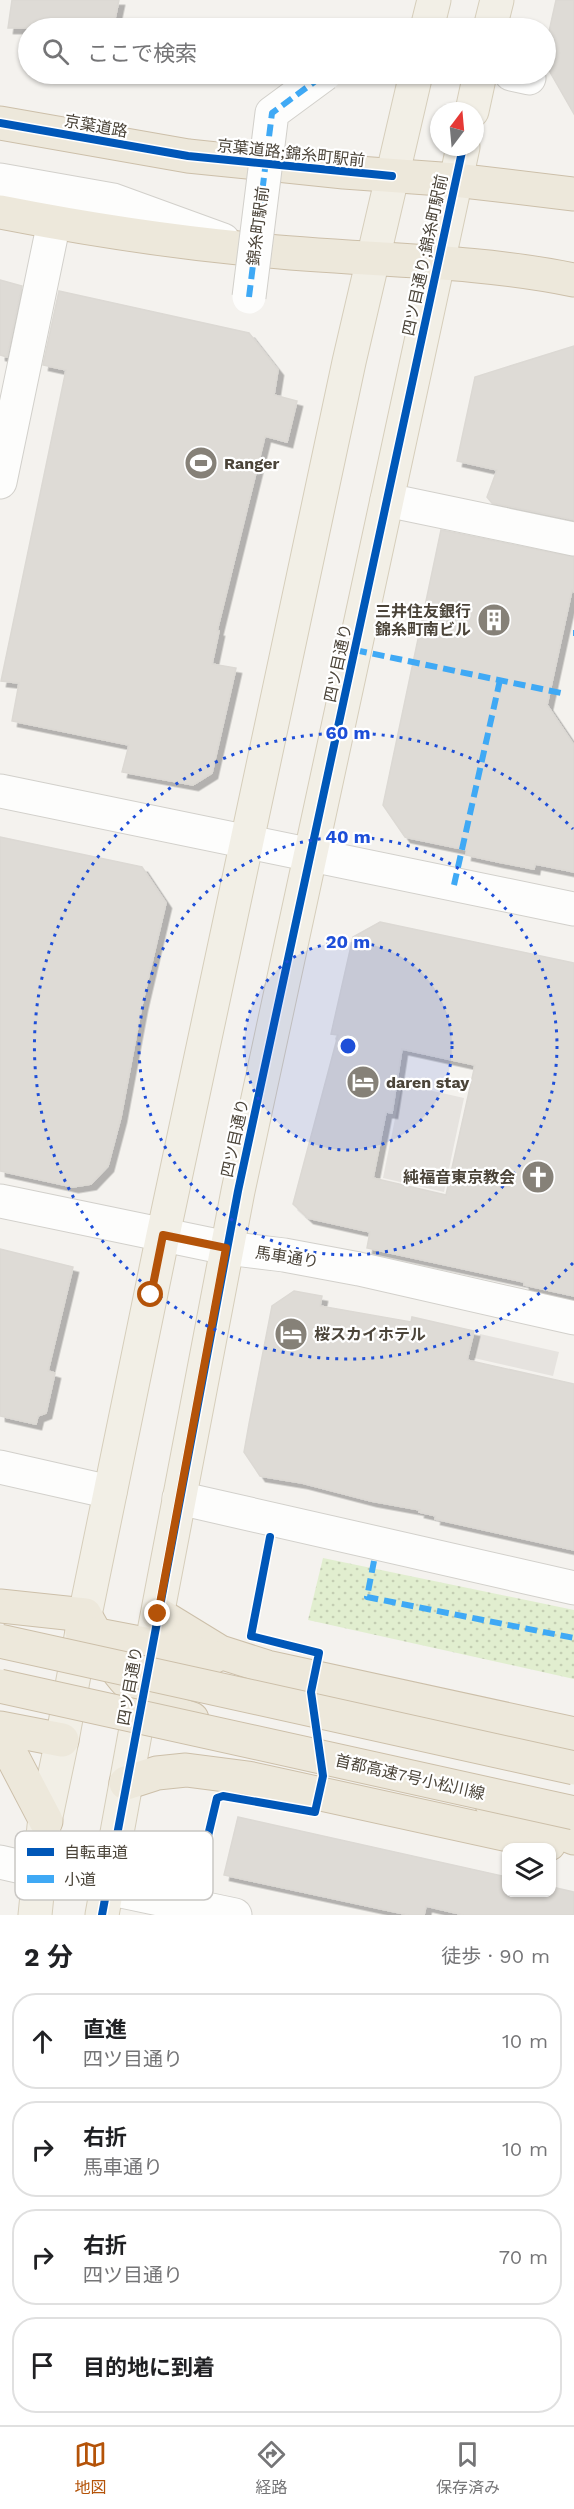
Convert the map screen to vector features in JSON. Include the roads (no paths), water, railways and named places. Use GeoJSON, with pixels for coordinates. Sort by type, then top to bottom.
{"type":"FeatureCollection","features":[{"type":"Feature","properties":{"kind":"highway","name":"京葉道路"},"geometry":{"type":"LineString","coordinates":[[0,123],[188,156]]}},
{"type":"Feature","properties":{"kind":"highway","name":"京葉道路;錦糸町駅前"},"geometry":{"type":"LineString","coordinates":[[188,156],[455,180],[570,193]]}},
{"type":"Feature","properties":{"kind":"highway"},"geometry":{"type":"LineString","coordinates":[[0,212],[54,222],[247,249],[439,264],[549,275],[574,280]]}},
{"type":"Feature","properties":{"kind":"highway"},"geometry":{"type":"LineString","coordinates":[[0,1606],[87,1627],[154,1630],[267,1667],[560,1731]]}},
{"type":"Feature","properties":{"kind":"highway"},"geometry":{"type":"LineString","coordinates":[[87,1627],[130,1687],[165,1710],[212,1725],[370,1757],[574,1838]]}},
{"type":"Feature","properties":{"kind":"highway"},"geometry":{"type":"LineString","coordinates":[[0,1641],[574,1768]]}},
{"type":"Feature","properties":{"kind":"highway","name":"首都高速7号小松川線"},"geometry":{"type":"LineString","coordinates":[[0,1686],[574,1813]]}},
{"type":"Feature","properties":{"kind":"highway"},"geometry":{"type":"LineString","coordinates":[[0,1728],[63,1740]]}},
{"type":"Feature","properties":{"kind":"highway"},"geometry":{"type":"LineString","coordinates":[[0,1742],[12,1756],[46,1821]]}},
{"type":"Feature","properties":{"kind":"highway"},"geometry":{"type":"LineString","coordinates":[[126,1783],[157,1773],[186,1770],[248,1778],[574,1850]]}},
{"type":"Feature","properties":{"kind":"main road"},"geometry":{"type":"LineString","coordinates":[[430,18],[434,0]]}},
{"type":"Feature","properties":{"kind":"main road"},"geometry":{"type":"LineString","coordinates":[[492,18],[497,0]]}},
{"type":"Feature","properties":{"kind":"main road"},"geometry":{"type":"LineString","coordinates":[[45,1831],[87,1627],[110,1492],[163,1235],[339,408],[414,84]]}},
{"type":"Feature","properties":{"kind":"main road"},"geometry":{"type":"LineString","coordinates":[[474,102],[478,84]]}},
{"type":"Feature","properties":{"kind":"main road","name":"四ツ目通り;錦糸町駅前"},"geometry":{"type":"LineString","coordinates":[[414,369],[439,264],[461,156]]}},
{"type":"Feature","properties":{"kind":"main road","name":"四ツ目通り"},"geometry":{"type":"LineString","coordinates":[[117,1831],[226,1248],[414,369]]}},
{"type":"Feature","properties":{"kind":"main road"},"geometry":{"type":"LineString","coordinates":[[35,1915],[36,1900]]}},
{"type":"Feature","properties":{"kind":"street","name":"錦糸町駅前"},"geometry":{"type":"LineString","coordinates":[[249,297],[272,112],[311,84]]}},
{"type":"Feature","properties":{"kind":"street"},"geometry":{"type":"LineString","coordinates":[[0,180],[113,200],[247,249]]}},
{"type":"Feature","properties":{"kind":"street"},"geometry":{"type":"LineString","coordinates":[[0,482],[54,222]]}},
{"type":"Feature","properties":{"kind":"street"},"geometry":{"type":"LineString","coordinates":[[387,500],[574,539]]}},
{"type":"Feature","properties":{"kind":"street"},"geometry":{"type":"LineString","coordinates":[[0,791],[574,909]]}},
{"type":"Feature","properties":{"kind":"street","name":"馬車通り"},"geometry":{"type":"LineString","coordinates":[[0,1201],[226,1248],[284,1255],[359,1269],[574,1318]]}},
{"type":"Feature","properties":{"kind":"street"},"geometry":{"type":"LineString","coordinates":[[0,1467],[110,1492]]}},
{"type":"Feature","properties":{"kind":"street"},"geometry":{"type":"LineString","coordinates":[[179,1498],[574,1588]]}},
{"type":"Feature","properties":{"kind":"street"},"geometry":{"type":"LineString","coordinates":[[0,1862],[15,1865]]}},
{"type":"Feature","properties":{"kind":"street"},"geometry":{"type":"LineString","coordinates":[[104,1902],[235,1915]]}},
{"type":"Feature","properties":{"kind":"place","name":"Ranger"},"geometry":{"type":"Point","coordinates":[201,463]}},
{"type":"Feature","properties":{"kind":"place","name":"三井住友銀行 錦糸町南ビル"},"geometry":{"type":"Point","coordinates":[494,620]}},
{"type":"Feature","properties":{"kind":"place","name":"daren stay"},"geometry":{"type":"Point","coordinates":[363,1082]}},
{"type":"Feature","properties":{"kind":"place","name":"純福音東京教会"},"geometry":{"type":"Point","coordinates":[538,1177]}},
{"type":"Feature","properties":{"kind":"place","name":"桜スカイホテル"},"geometry":{"type":"Point","coordinates":[291,1334]}}]}
